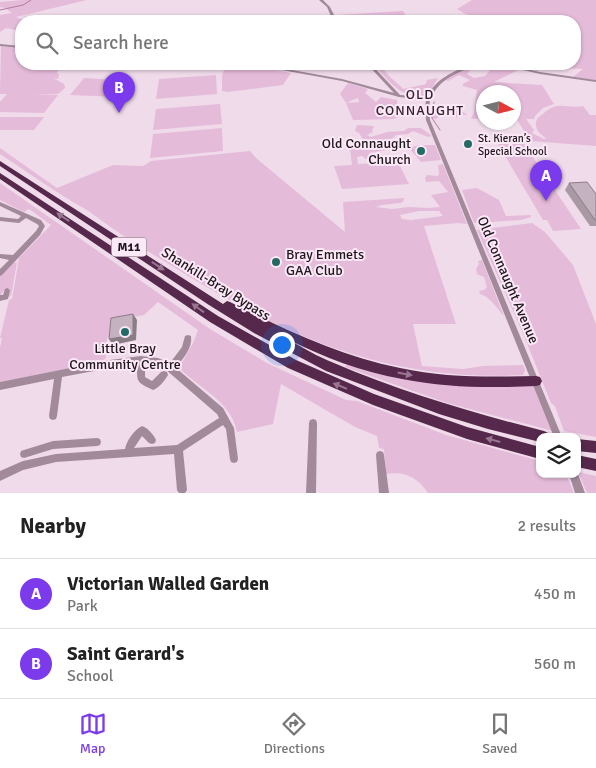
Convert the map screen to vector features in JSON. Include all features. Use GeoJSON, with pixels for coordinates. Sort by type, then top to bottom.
{"type":"FeatureCollection","features":[{"type":"Feature","properties":{"kind":"highway","name":"Shankill-Bray Bypass"},"geometry":{"type":"LineString","coordinates":[[0,163],[212,302],[258,330],[330,367],[439,408],[536,435]]}},
{"type":"Feature","properties":{"kind":"highway","name":"Shankill-Bray Bypass"},"geometry":{"type":"LineString","coordinates":[[0,175],[221,324],[292,364],[374,399],[467,433],[536,452]]}},
{"type":"Feature","properties":{"kind":"highway"},"geometry":{"type":"LineString","coordinates":[[183,282],[286,337],[357,362],[427,378],[475,382],[536,381]]}},
{"type":"Feature","properties":{"kind":"highway"},"geometry":{"type":"LineString","coordinates":[[581,445],[596,447]]}},
{"type":"Feature","properties":{"kind":"highway"},"geometry":{"type":"LineString","coordinates":[[581,463],[596,465]]}},
{"type":"Feature","properties":{"kind":"street"},"geometry":{"type":"LineString","coordinates":[[320,0],[328,7],[333,15]]}},
{"type":"Feature","properties":{"kind":"street"},"geometry":{"type":"LineString","coordinates":[[0,45],[15,46]]}},
{"type":"Feature","properties":{"kind":"street"},"geometry":{"type":"LineString","coordinates":[[287,70],[342,80],[399,96],[430,99],[432,90],[440,80],[462,70]]}},
{"type":"Feature","properties":{"kind":"street"},"geometry":{"type":"LineString","coordinates":[[375,70],[399,96]]}},
{"type":"Feature","properties":{"kind":"street"},"geometry":{"type":"LineString","coordinates":[[526,70],[596,81]]}},
{"type":"Feature","properties":{"kind":"street","name":"Old Connaught Avenue"},"geometry":{"type":"LineString","coordinates":[[430,99],[427,112],[433,132],[557,433]]}},
{"type":"Feature","properties":{"kind":"street"},"geometry":{"type":"LineString","coordinates":[[0,204],[41,224],[38,233],[0,272]]}},
{"type":"Feature","properties":{"kind":"street"},"geometry":{"type":"LineString","coordinates":[[0,220],[19,221],[25,216]]}},
{"type":"Feature","properties":{"kind":"street"},"geometry":{"type":"LineString","coordinates":[[0,256],[14,258]]}},
{"type":"Feature","properties":{"kind":"street"},"geometry":{"type":"LineString","coordinates":[[0,298],[6,297],[7,291]]}},
{"type":"Feature","properties":{"kind":"street"},"geometry":{"type":"LineString","coordinates":[[172,369],[186,348],[188,338]]}},
{"type":"Feature","properties":{"kind":"street"},"geometry":{"type":"LineString","coordinates":[[141,360],[141,379],[153,386],[164,376]]}},
{"type":"Feature","properties":{"kind":"street"},"geometry":{"type":"LineString","coordinates":[[0,386],[110,364],[141,360],[158,362],[172,369],[213,404],[225,419],[230,428],[234,458]]}},
{"type":"Feature","properties":{"kind":"street"},"geometry":{"type":"LineString","coordinates":[[53,416],[60,374]]}},
{"type":"Feature","properties":{"kind":"street"},"geometry":{"type":"LineString","coordinates":[[0,476],[40,461],[74,456],[178,449],[225,419]]}},
{"type":"Feature","properties":{"kind":"street"},"geometry":{"type":"LineString","coordinates":[[311,493],[313,423]]}},
{"type":"Feature","properties":{"kind":"street"},"geometry":{"type":"LineString","coordinates":[[128,453],[130,444],[142,430],[152,440]]}},
{"type":"Feature","properties":{"kind":"street"},"geometry":{"type":"LineString","coordinates":[[24,454],[53,445],[97,442]]}},
{"type":"Feature","properties":{"kind":"street"},"geometry":{"type":"LineString","coordinates":[[74,456],[77,444]]}},
{"type":"Feature","properties":{"kind":"street"},"geometry":{"type":"LineString","coordinates":[[178,449],[182,490]]}},
{"type":"Feature","properties":{"kind":"street"},"geometry":{"type":"LineString","coordinates":[[380,455],[384,493]]}},
{"type":"Feature","properties":{"kind":"street"},"geometry":{"type":"LineString","coordinates":[[575,478],[580,491]]}},
{"type":"Feature","properties":{"kind":"shaded area"},"geometry":{"type":"Polygon","coordinates":[[[87,0],[24,15],[15,15],[15,30],[6,28],[0,32],[0,15],[12,13],[0,7],[0,2],[87,0]]]}},
{"type":"Feature","properties":{"kind":"shaded area"},"geometry":{"type":"Polygon","coordinates":[[[472,0],[596,0],[596,80],[573,77],[583,69],[581,69],[581,15],[467,15],[457,9],[472,0]]]}},
{"type":"Feature","properties":{"kind":"shaded area"},"geometry":{"type":"Polygon","coordinates":[[[403,11],[406,15],[337,15],[403,11]]]}},
{"type":"Feature","properties":{"kind":"shaded area"},"geometry":{"type":"Polygon","coordinates":[[[1,46],[15,47],[15,70],[59,70],[57,72],[59,75],[58,79],[53,78],[64,84],[65,88],[58,94],[0,94],[1,46]]]}},
{"type":"Feature","properties":{"kind":"shaded area"},"geometry":{"type":"Polygon","coordinates":[[[224,70],[277,70],[291,73],[283,85],[227,92],[222,91],[224,70]]]}},
{"type":"Feature","properties":{"kind":"shaded area"},"geometry":{"type":"Polygon","coordinates":[[[379,70],[384,70],[403,89],[426,84],[427,80],[438,78],[427,96],[419,97],[404,93],[379,70]]]}},
{"type":"Feature","properties":{"kind":"shaded area"},"geometry":{"type":"Polygon","coordinates":[[[464,70],[470,70],[467,74],[474,78],[485,76],[490,70],[518,70],[494,82],[542,85],[554,104],[543,108],[534,119],[526,119],[534,130],[532,133],[544,139],[546,138],[538,132],[536,127],[538,118],[554,107],[583,106],[590,115],[596,115],[596,146],[530,141],[521,126],[521,85],[476,85],[476,90],[463,86],[463,84],[470,80],[459,75],[448,81],[444,79],[464,70]]]}},
{"type":"Feature","properties":{"kind":"shaded area"},"geometry":{"type":"Polygon","coordinates":[[[216,75],[217,94],[156,99],[159,79],[216,75]]]}},
{"type":"Feature","properties":{"kind":"shaded area"},"geometry":{"type":"Polygon","coordinates":[[[84,78],[132,81],[120,97],[70,95],[84,78]]]}},
{"type":"Feature","properties":{"kind":"shaded area"},"geometry":{"type":"Polygon","coordinates":[[[348,83],[368,89],[365,93],[376,102],[381,97],[397,100],[397,107],[404,114],[394,119],[353,120],[340,94],[348,83]],[[357,98],[346,103],[359,102],[359,100],[357,98]]]}},
{"type":"Feature","properties":{"kind":"shaded area"},"geometry":{"type":"Polygon","coordinates":[[[8,93],[58,95],[44,113],[0,112],[0,102],[8,93]]]}},
{"type":"Feature","properties":{"kind":"shaded area"},"geometry":{"type":"Polygon","coordinates":[[[476,98],[476,119],[472,119],[476,98]]]}},
{"type":"Feature","properties":{"kind":"shaded area"},"geometry":{"type":"Polygon","coordinates":[[[220,104],[222,124],[153,130],[156,109],[220,104]]]}},
{"type":"Feature","properties":{"kind":"shaded area"},"geometry":{"type":"Polygon","coordinates":[[[432,105],[463,112],[468,115],[458,114],[457,118],[454,114],[441,115],[436,119],[431,118],[432,105]]]}},
{"type":"Feature","properties":{"kind":"shaded area"},"geometry":{"type":"Polygon","coordinates":[[[0,117],[44,117],[34,130],[0,130],[0,117]]]}},
{"type":"Feature","properties":{"kind":"shaded area"},"geometry":{"type":"Polygon","coordinates":[[[357,125],[373,126],[373,132],[367,135],[371,137],[387,132],[404,131],[408,128],[421,128],[432,136],[428,137],[413,131],[408,134],[396,135],[386,140],[386,142],[375,143],[379,145],[399,140],[412,144],[400,150],[392,149],[369,153],[370,158],[366,159],[362,156],[357,157],[358,164],[398,162],[409,184],[342,189],[334,166],[352,165],[350,149],[368,147],[359,133],[355,131],[357,125]]]}},
{"type":"Feature","properties":{"kind":"shaded area"},"geometry":{"type":"Polygon","coordinates":[[[222,128],[223,151],[150,158],[153,134],[222,128]]]}},
{"type":"Feature","properties":{"kind":"shaded area"},"geometry":{"type":"Polygon","coordinates":[[[498,144],[524,144],[581,229],[553,231],[547,220],[543,220],[498,144]]]}},
{"type":"Feature","properties":{"kind":"shaded area"},"geometry":{"type":"Polygon","coordinates":[[[419,145],[435,145],[441,160],[421,162],[409,148],[419,145]]]}},
{"type":"Feature","properties":{"kind":"shaded area","name":"Bray Emmets GAA Club"},"geometry":{"type":"Polygon","coordinates":[[[0,148],[57,188],[113,165],[143,166],[151,161],[250,151],[345,232],[343,202],[404,198],[403,202],[376,207],[392,209],[440,207],[431,195],[448,192],[439,181],[426,182],[425,178],[427,175],[438,176],[438,165],[443,164],[467,224],[424,226],[456,324],[413,324],[422,366],[463,369],[483,366],[523,365],[525,370],[523,375],[475,375],[429,371],[385,363],[300,335],[218,294],[127,238],[0,154],[0,148]],[[419,211],[400,215],[402,219],[411,220],[443,216],[439,211],[419,211]]]}},
{"type":"Feature","properties":{"kind":"shaded area"},"geometry":{"type":"Polygon","coordinates":[[[0,183],[210,329],[267,363],[346,400],[357,401],[446,435],[536,460],[536,478],[568,478],[574,493],[428,493],[410,476],[399,473],[386,474],[384,449],[379,448],[377,436],[355,427],[281,384],[273,424],[237,432],[234,421],[222,404],[179,368],[198,330],[158,302],[144,315],[115,320],[113,336],[107,338],[106,358],[101,362],[0,382],[0,348],[2,338],[0,338],[9,300],[12,299],[19,258],[51,225],[29,209],[24,212],[0,200],[0,183]]]}},
{"type":"Feature","properties":{"kind":"shaded area"},"geometry":{"type":"Polygon","coordinates":[[[477,188],[499,200],[506,216],[531,215],[531,217],[521,220],[474,223],[462,190],[477,188]]]}},
{"type":"Feature","properties":{"kind":"shaded area"},"geometry":{"type":"Polygon","coordinates":[[[532,223],[545,232],[573,265],[596,324],[596,437],[564,431],[555,406],[551,403],[522,331],[477,230],[532,223]]]}},
{"type":"Feature","properties":{"kind":"shaded area"},"geometry":{"type":"Polygon","coordinates":[[[482,260],[504,316],[490,300],[480,294],[479,291],[487,287],[484,277],[477,274],[476,269],[479,264],[478,261],[482,260]]]}},
{"type":"Feature","properties":{"kind":"shaded area"},"geometry":{"type":"Polygon","coordinates":[[[17,262],[11,296],[9,297],[10,290],[4,291],[0,296],[0,275],[10,264],[17,262]]]}},
{"type":"Feature","properties":{"kind":"shaded area"},"geometry":{"type":"Polygon","coordinates":[[[348,363],[393,374],[536,385],[553,431],[447,403],[345,367],[348,363]]]}},
{"type":"Feature","properties":{"kind":"shaded area"},"geometry":{"type":"Polygon","coordinates":[[[581,473],[596,476],[596,493],[587,493],[581,478],[581,473]]]}},
{"type":"Feature","properties":{"kind":"building"},"geometry":{"type":"Polygon","coordinates":[[[587,182],[596,194],[596,220],[569,183],[587,182]]]}},
{"type":"Feature","properties":{"kind":"building"},"geometry":{"type":"Polygon","coordinates":[[[133,314],[133,335],[109,339],[111,318],[133,314]]]}},
{"type":"Feature","properties":{"kind":"waterway"},"geometry":{"type":"LineString","coordinates":[[0,10],[23,5],[31,0]]}},
{"type":"Feature","properties":{"kind":"waterway"},"geometry":{"type":"LineString","coordinates":[[434,102],[432,118],[440,130]]}},
{"type":"Feature","properties":{"kind":"place","name":"Saint Gerard's"},"geometry":{"type":"Point","coordinates":[119,113]}},
{"type":"Feature","properties":{"kind":"place","name":"St. Kieran’s Special School"},"geometry":{"type":"Point","coordinates":[468,144]}},
{"type":"Feature","properties":{"kind":"place","name":"Old Connaught Church"},"geometry":{"type":"Point","coordinates":[421,151]}},
{"type":"Feature","properties":{"kind":"place","name":"Victorian Walled Garden"},"geometry":{"type":"Point","coordinates":[546,201]}},
{"type":"Feature","properties":{"kind":"place","name":"Bray Emmets GAA Club"},"geometry":{"type":"Point","coordinates":[276,262]}},
{"type":"Feature","properties":{"kind":"place","name":"Little Bray Community Centre"},"geometry":{"type":"Point","coordinates":[125,332]}},
{"type":"Feature","properties":{"kind":"district","name":"OLD CONNAUGHT"},"geometry":{"type":"Point","coordinates":[420,102]}}]}
